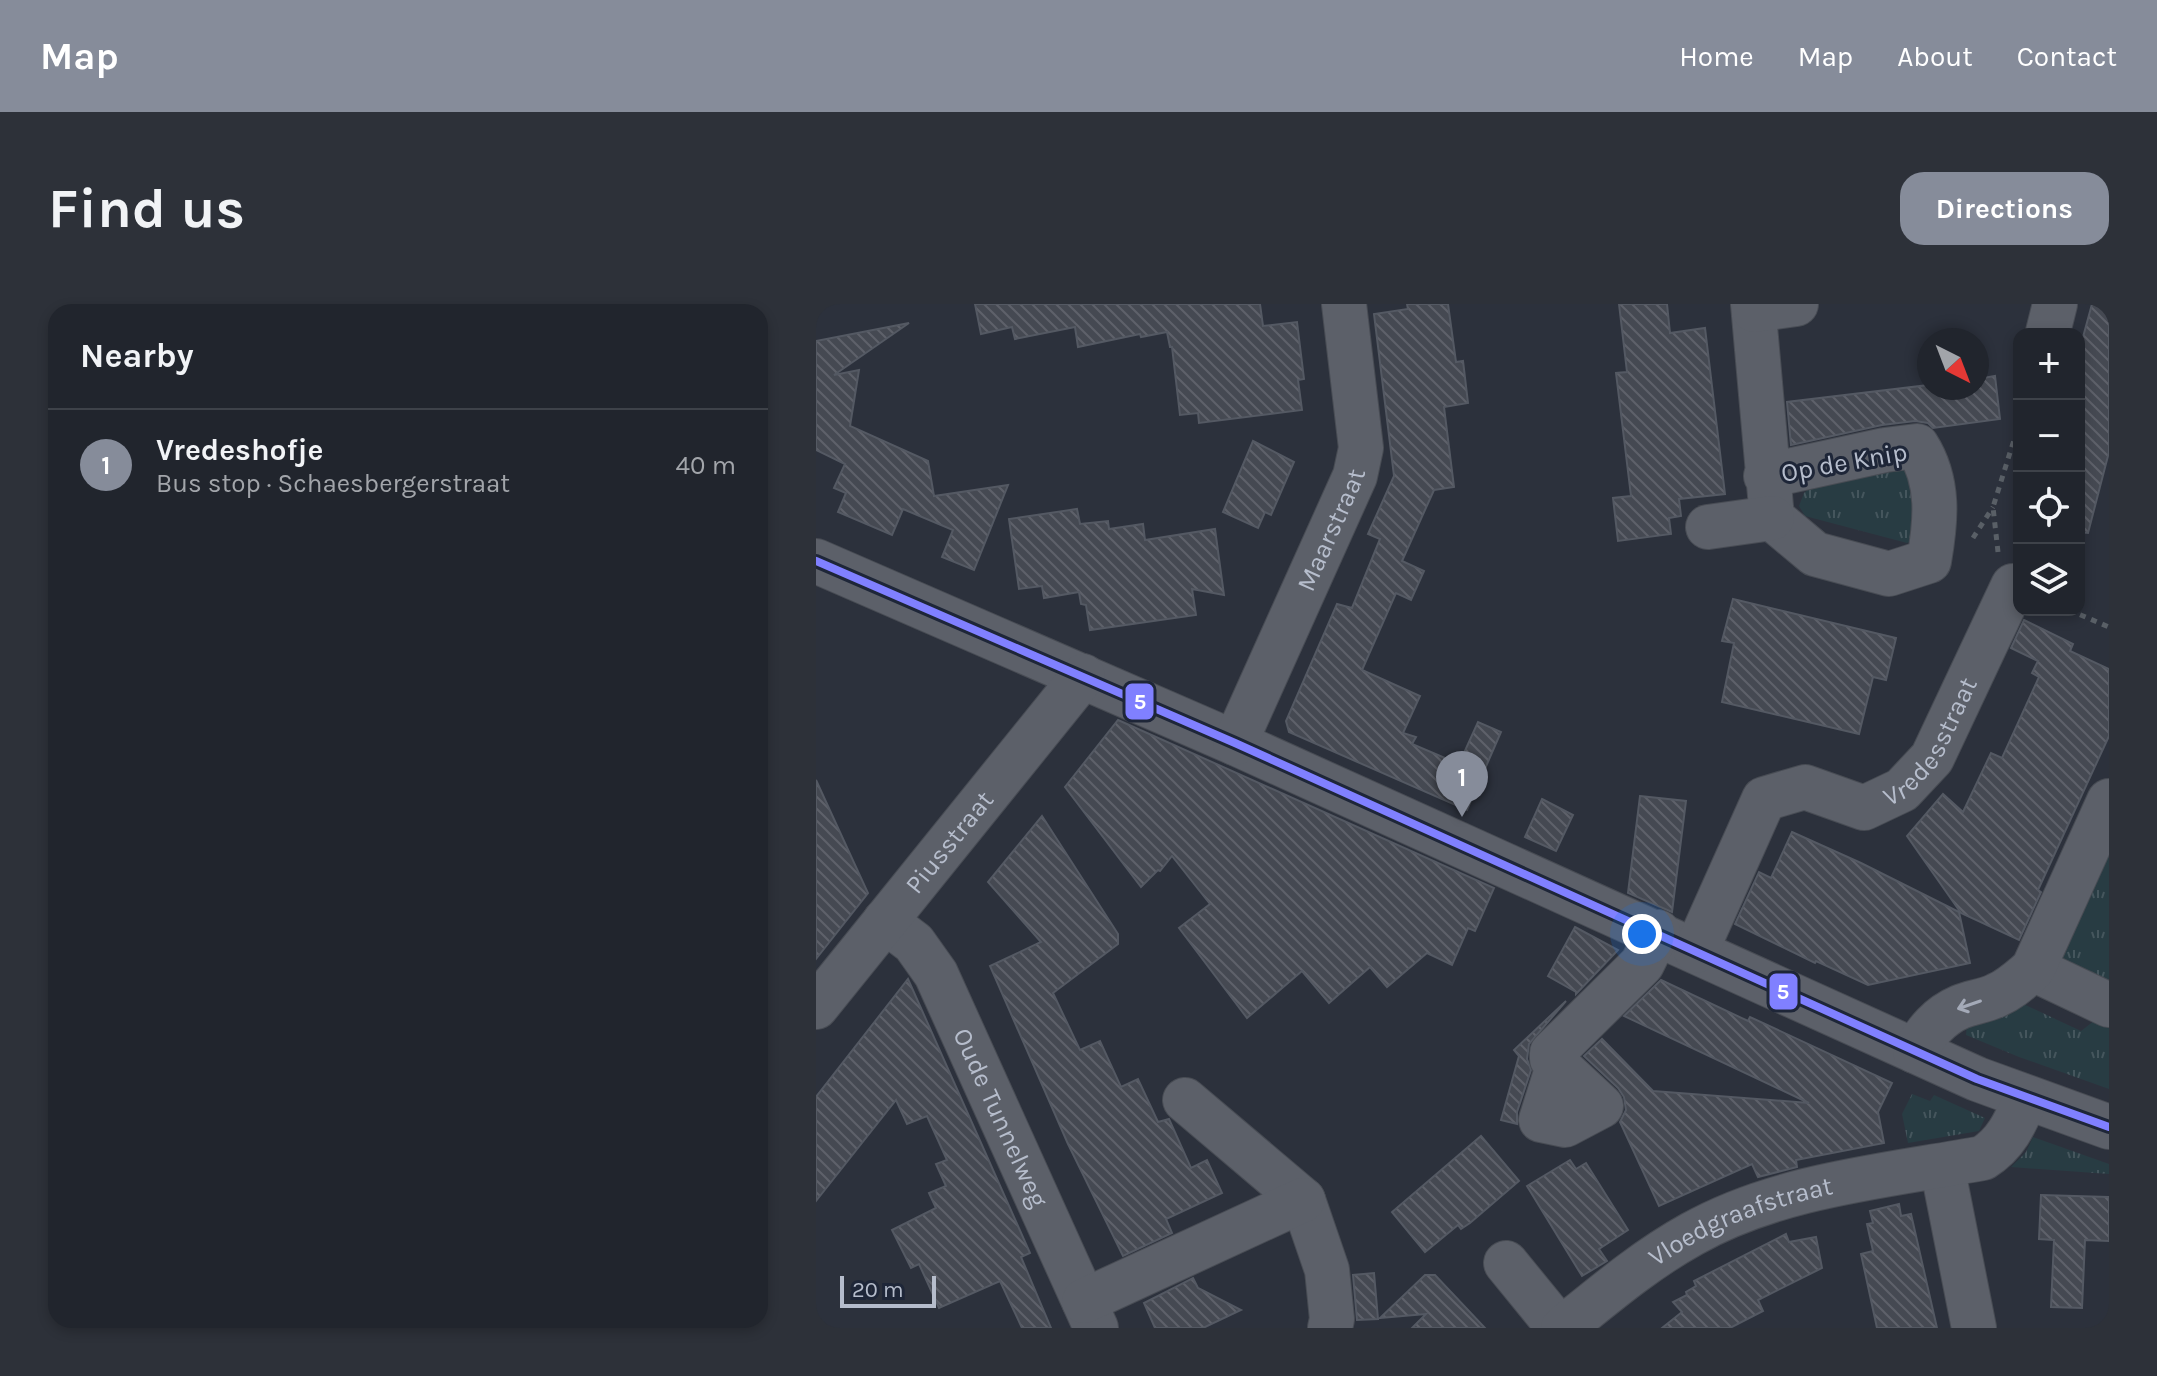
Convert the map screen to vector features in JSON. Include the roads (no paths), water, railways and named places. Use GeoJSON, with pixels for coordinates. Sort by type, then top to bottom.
{"type":"FeatureCollection","features":[{"type":"Feature","properties":{"kind":"street","name":"Maarstraat"},"geometry":{"type":"LineString","coordinates":[[1235,743],[1355,476],[1361,448],[1344,304]]}},
{"type":"Feature","properties":{"kind":"street","name":"Op de Knip"},"geometry":{"type":"LineString","coordinates":[[1708,527],[1769,497],[1885,450],[1917,446],[1929,464],[1936,523],[1944,557],[1889,574],[1815,554],[1769,497],[1753,307],[1796,304]]}},
{"type":"Feature","properties":{"kind":"street"},"geometry":{"type":"LineString","coordinates":[[816,561],[1235,743],[1915,1051],[2026,1098],[2109,1127]]}},
{"type":"Feature","properties":{"kind":"street","name":"Vredesstraat"},"geometry":{"type":"LineString","coordinates":[[1696,951],[1764,799],[1805,787],[1864,808],[1902,790],[1932,758],[2007,583]]}},
{"type":"Feature","properties":{"kind":"street","name":"Piusstraat"},"geometry":{"type":"LineString","coordinates":[[816,1007],[1083,676]]}},
{"type":"Feature","properties":{"kind":"street"},"geometry":{"type":"LineString","coordinates":[[1915,1051],[1926,1031],[1940,1019],[1960,1007],[2006,990],[2033,969],[2109,801]]}},
{"type":"Feature","properties":{"kind":"street","name":"Oude Tunnelweg"},"geometry":{"type":"LineString","coordinates":[[885,921],[914,943],[936,974],[1090,1315]]}},
{"type":"Feature","properties":{"kind":"street"},"geometry":{"type":"LineString","coordinates":[[1558,1066],[1552,1059],[1556,1047],[1642,964],[1658,932]]}},
{"type":"Feature","properties":{"kind":"street"},"geometry":{"type":"LineString","coordinates":[[2033,969],[2109,1005]]}},
{"type":"Feature","properties":{"kind":"street","name":"Vloedgraafstraat"},"geometry":{"type":"LineString","coordinates":[[1506,1263],[1561,1328],[1645,1263],[1708,1227],[1769,1202],[1827,1187],[1983,1158],[1997,1149],[2016,1123],[2026,1098]]}},
{"type":"Feature","properties":{"kind":"street"},"geometry":{"type":"LineString","coordinates":[[1185,1100],[1303,1200],[1327,1270],[1332,1319],[1330,1328]]}},
{"type":"Feature","properties":{"kind":"street"},"geometry":{"type":"LineString","coordinates":[[1942,1166],[1974,1328]]}},
{"type":"Feature","properties":{"kind":"street"},"geometry":{"type":"LineString","coordinates":[[1090,1315],[1303,1200]]}},
{"type":"Feature","properties":{"kind":"place","name":"Vredeshofje"},"geometry":{"type":"Point","coordinates":[1462,817]}}]}
